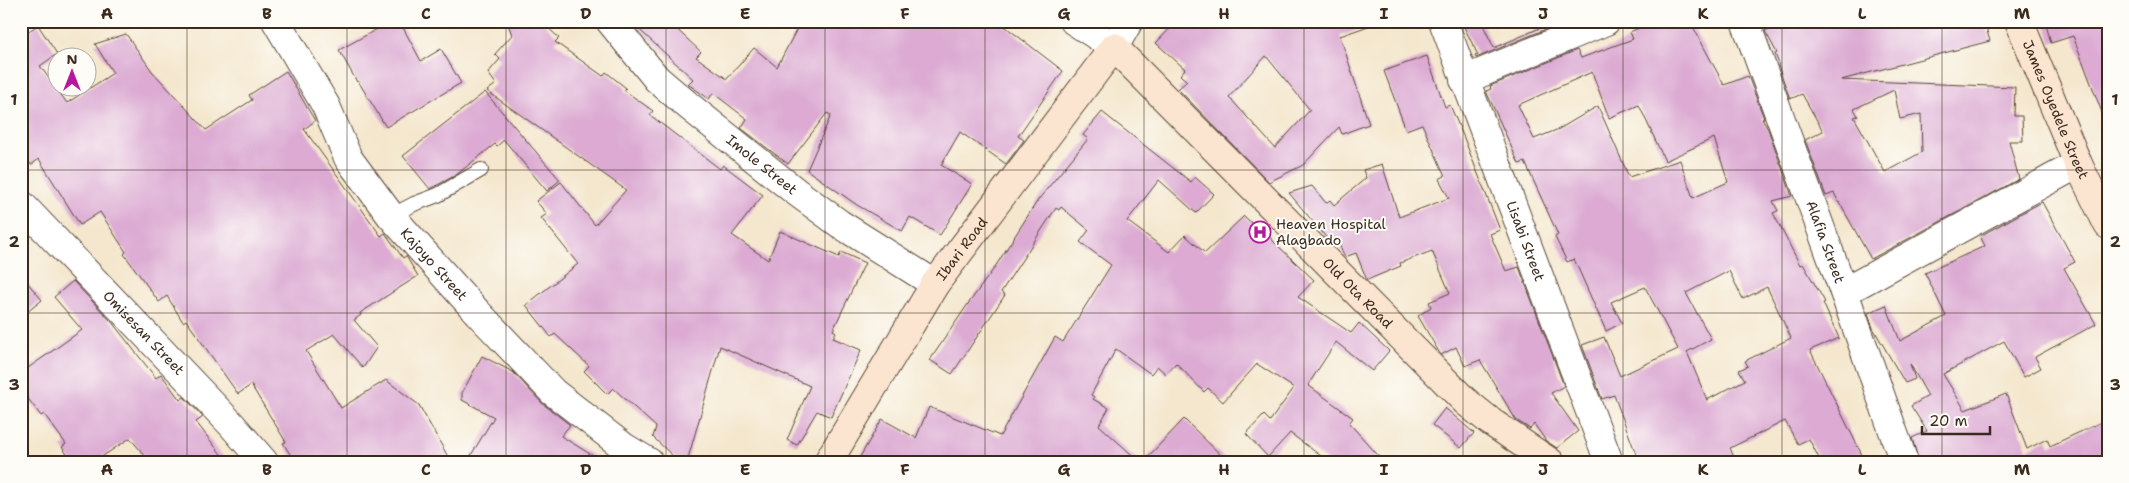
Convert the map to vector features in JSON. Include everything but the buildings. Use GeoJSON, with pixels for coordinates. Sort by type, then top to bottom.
{"type":"FeatureCollection","features":[{"type":"Feature","properties":{"kind":"street","name":"Kajoyo Street"},"geometry":{"type":"LineString","coordinates":[[276,21],[326,106],[348,158],[391,216],[478,313],[553,392],[624,447],[649,462]]}},
{"type":"Feature","properties":{"kind":"street","name":"Imole Street"},"geometry":{"type":"LineString","coordinates":[[610,21],[657,79],[690,107],[795,191],[840,224],[935,284]]}},
{"type":"Feature","properties":{"kind":"street"},"geometry":{"type":"LineString","coordinates":[[1074,21],[1114,47],[1129,21]]}},
{"type":"Feature","properties":{"kind":"street","name":"Lisabi Street"},"geometry":{"type":"LineString","coordinates":[[1443,21],[1609,462]]}},
{"type":"Feature","properties":{"kind":"street"},"geometry":{"type":"LineString","coordinates":[[1464,80],[1606,21]]}},
{"type":"Feature","properties":{"kind":"street","name":"Alafia Street"},"geometry":{"type":"LineString","coordinates":[[1745,21],[1904,462]]}},
{"type":"Feature","properties":{"kind":"street","name":"James Oyedele Street"},"geometry":{"type":"LineString","coordinates":[[2019,21],[2078,164],[2108,225]]}},
{"type":"Feature","properties":{"kind":"street","name":"Ibari Road"},"geometry":{"type":"LineString","coordinates":[[828,462],[935,284],[1114,47]]}},
{"type":"Feature","properties":{"kind":"street","name":"Old Ota Road"},"geometry":{"type":"LineString","coordinates":[[1114,47],[1465,401],[1550,462]]}},
{"type":"Feature","properties":{"kind":"street"},"geometry":{"type":"LineString","coordinates":[[1844,292],[2078,164]]}},
{"type":"Feature","properties":{"kind":"street","name":"Omisesan Street"},"geometry":{"type":"LineString","coordinates":[[21,204],[232,425],[264,462]]}},
{"type":"Feature","properties":{"kind":"lane"},"geometry":{"type":"LineString","coordinates":[[391,216],[414,204],[438,195],[481,170]]}},
{"type":"Feature","properties":{"kind":"place","name":"Heaven Hospital Alagbado"},"geometry":{"type":"Point","coordinates":[1260,232]}}]}
